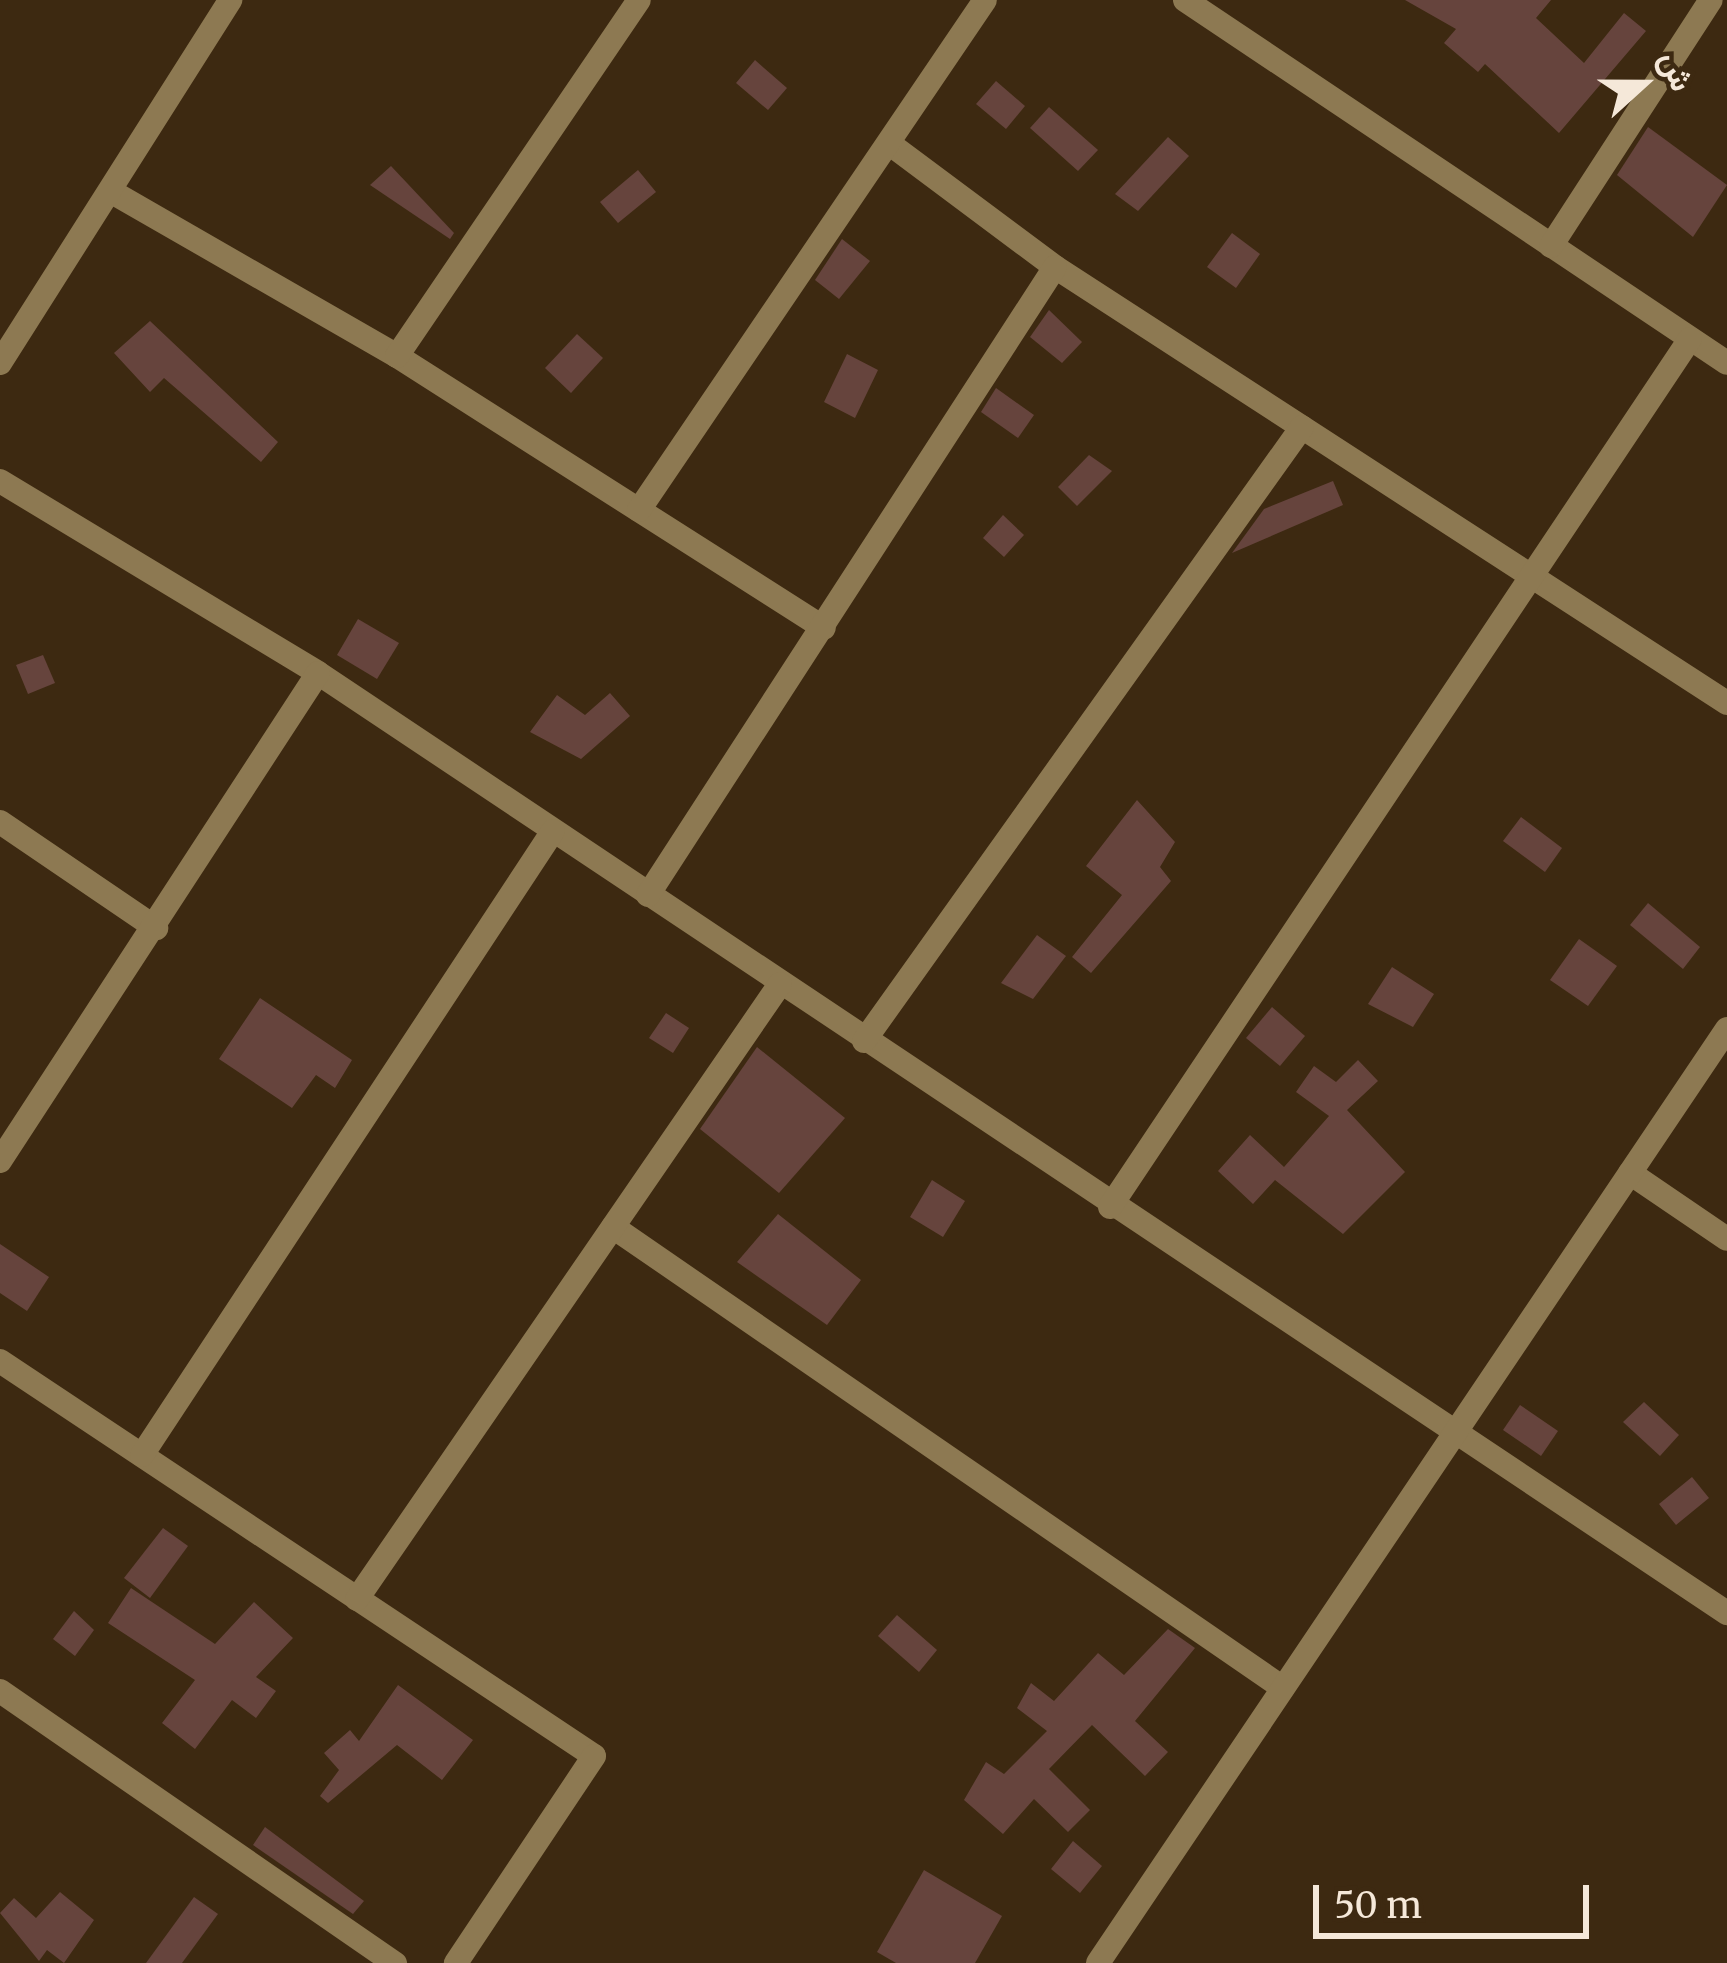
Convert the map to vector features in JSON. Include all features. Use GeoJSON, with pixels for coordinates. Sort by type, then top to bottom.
{"type":"FeatureCollection","features":[{"type":"Feature","properties":{"kind":"street"},"geometry":{"type":"LineString","coordinates":[[0,363],[230,0]]}},
{"type":"Feature","properties":{"kind":"street"},"geometry":{"type":"LineString","coordinates":[[398,356],[639,0]]}},
{"type":"Feature","properties":{"kind":"street"},"geometry":{"type":"LineString","coordinates":[[639,510],[985,0]]}},
{"type":"Feature","properties":{"kind":"street"},"geometry":{"type":"LineString","coordinates":[[1184,0],[1727,363]]}},
{"type":"Feature","properties":{"kind":"street"},"geometry":{"type":"LineString","coordinates":[[1552,246],[1711,0]]}},
{"type":"Feature","properties":{"kind":"street"},"geometry":{"type":"LineString","coordinates":[[890,144],[1055,267],[1727,703]]}},
{"type":"Feature","properties":{"kind":"street"},"geometry":{"type":"LineString","coordinates":[[112,192],[398,356],[824,628]]}},
{"type":"Feature","properties":{"kind":"street"},"geometry":{"type":"LineString","coordinates":[[648,895],[1055,267]]}},
{"type":"Feature","properties":{"kind":"street"},"geometry":{"type":"LineString","coordinates":[[1110,1207],[1526,571],[1690,339]]}},
{"type":"Feature","properties":{"kind":"street"},"geometry":{"type":"LineString","coordinates":[[864,1041],[1302,427]]}},
{"type":"Feature","properties":{"kind":"street"},"geometry":{"type":"LineString","coordinates":[[0,481],[318,673],[1452,1437],[1727,1613]]}},
{"type":"Feature","properties":{"kind":"street"},"geometry":{"type":"LineString","coordinates":[[0,1162],[318,673]]}},
{"type":"Feature","properties":{"kind":"street"},"geometry":{"type":"LineString","coordinates":[[0,822],[156,928]]}},
{"type":"Feature","properties":{"kind":"street"},"geometry":{"type":"LineString","coordinates":[[142,1455],[553,831]]}},
{"type":"Feature","properties":{"kind":"street"},"geometry":{"type":"LineString","coordinates":[[356,1599],[780,984]]}},
{"type":"Feature","properties":{"kind":"street"},"geometry":{"type":"LineString","coordinates":[[1098,1963],[1727,1029]]}},
{"type":"Feature","properties":{"kind":"street"},"geometry":{"type":"LineString","coordinates":[[1630,1173],[1727,1239]]}},
{"type":"Feature","properties":{"kind":"street"},"geometry":{"type":"LineString","coordinates":[[614,1227],[1283,1688]]}},
{"type":"Feature","properties":{"kind":"street"},"geometry":{"type":"LineString","coordinates":[[0,1360],[594,1756],[456,1963]]}},
{"type":"Feature","properties":{"kind":"street"},"geometry":{"type":"LineString","coordinates":[[0,1691],[395,1963]]}},
{"type":"Feature","properties":{"kind":"building"},"geometry":{"type":"Polygon","coordinates":[[[1405,0],[1551,0],[1536,18],[1584,63],[1624,13],[1646,31],[1559,133],[1485,64],[1478,72],[1444,43],[1456,29],[1405,0]]]}},
{"type":"Feature","properties":{"kind":"building"},"geometry":{"type":"Polygon","coordinates":[[[755,60],[787,88],[768,110],[736,83],[755,60]]]}},
{"type":"Feature","properties":{"kind":"building"},"geometry":{"type":"Polygon","coordinates":[[[996,81],[1025,106],[1006,129],[976,104],[996,81]]]}},
{"type":"Feature","properties":{"kind":"building"},"geometry":{"type":"Polygon","coordinates":[[[1049,107],[1098,150],[1078,171],[1030,128],[1049,107]]]}},
{"type":"Feature","properties":{"kind":"building"},"geometry":{"type":"Polygon","coordinates":[[[1648,127],[1727,185],[1693,237],[1617,175],[1648,127]]]}},
{"type":"Feature","properties":{"kind":"building"},"geometry":{"type":"Polygon","coordinates":[[[1168,137],[1189,156],[1138,211],[1115,194],[1168,137]]]}},
{"type":"Feature","properties":{"kind":"building"},"geometry":{"type":"Polygon","coordinates":[[[391,166],[454,233],[450,239],[370,185],[391,166]]]}},
{"type":"Feature","properties":{"kind":"building"},"geometry":{"type":"Polygon","coordinates":[[[638,170],[656,192],[618,223],[600,202],[638,170]]]}},
{"type":"Feature","properties":{"kind":"building"},"geometry":{"type":"Polygon","coordinates":[[[1232,233],[1260,254],[1236,288],[1207,267],[1232,233]]]}},
{"type":"Feature","properties":{"kind":"building"},"geometry":{"type":"Polygon","coordinates":[[[842,239],[870,261],[839,299],[815,280],[842,239]]]}},
{"type":"Feature","properties":{"kind":"building"},"geometry":{"type":"Polygon","coordinates":[[[1049,310],[1082,342],[1062,363],[1030,337],[1049,310]]]}},
{"type":"Feature","properties":{"kind":"building"},"geometry":{"type":"Polygon","coordinates":[[[150,321],[278,442],[261,462],[164,378],[150,392],[114,353],[150,321]]]}},
{"type":"Feature","properties":{"kind":"building"},"geometry":{"type":"Polygon","coordinates":[[[577,334],[603,358],[571,393],[545,368],[577,334]]]}},
{"type":"Feature","properties":{"kind":"building"},"geometry":{"type":"Polygon","coordinates":[[[847,354],[878,370],[855,418],[824,402],[847,354]]]}},
{"type":"Feature","properties":{"kind":"building"},"geometry":{"type":"Polygon","coordinates":[[[996,388],[1034,415],[1018,438],[981,412],[996,388]]]}},
{"type":"Feature","properties":{"kind":"building"},"geometry":{"type":"Polygon","coordinates":[[[1089,455],[1112,471],[1077,506],[1058,487],[1089,455]]]}},
{"type":"Feature","properties":{"kind":"building"},"geometry":{"type":"Polygon","coordinates":[[[1333,481],[1343,505],[1232,553],[1264,509],[1333,481]]]}},
{"type":"Feature","properties":{"kind":"building"},"geometry":{"type":"Polygon","coordinates":[[[1003,515],[1024,535],[1004,557],[983,538],[1003,515]]]}},
{"type":"Feature","properties":{"kind":"building"},"geometry":{"type":"Polygon","coordinates":[[[358,619],[399,643],[377,679],[337,655],[358,619]]]}},
{"type":"Feature","properties":{"kind":"building"},"geometry":{"type":"Polygon","coordinates":[[[43,655],[55,683],[28,694],[16,665],[43,655]]]}},
{"type":"Feature","properties":{"kind":"building"},"geometry":{"type":"Polygon","coordinates":[[[610,693],[630,716],[581,759],[530,732],[557,695],[585,715],[610,693]]]}},
{"type":"Feature","properties":{"kind":"building"},"geometry":{"type":"Polygon","coordinates":[[[1137,800],[1175,842],[1160,867],[1171,881],[1091,973],[1072,957],[1122,895],[1086,866],[1137,800]]]}},
{"type":"Feature","properties":{"kind":"building"},"geometry":{"type":"Polygon","coordinates":[[[1521,817],[1562,848],[1545,872],[1503,841],[1521,817]]]}},
{"type":"Feature","properties":{"kind":"building"},"geometry":{"type":"Polygon","coordinates":[[[1648,903],[1700,947],[1683,969],[1630,925],[1648,903]]]}},
{"type":"Feature","properties":{"kind":"building"},"geometry":{"type":"Polygon","coordinates":[[[1037,935],[1066,956],[1033,999],[1001,983],[1037,935]]]}},
{"type":"Feature","properties":{"kind":"building"},"geometry":{"type":"Polygon","coordinates":[[[1579,939],[1617,966],[1588,1006],[1550,980],[1579,939]]]}},
{"type":"Feature","properties":{"kind":"building"},"geometry":{"type":"Polygon","coordinates":[[[1392,967],[1434,994],[1413,1027],[1368,1004],[1392,967]]]}},
{"type":"Feature","properties":{"kind":"building"},"geometry":{"type":"Polygon","coordinates":[[[260,998],[352,1060],[335,1088],[316,1075],[292,1108],[219,1059],[260,998]]]}},
{"type":"Feature","properties":{"kind":"building"},"geometry":{"type":"Polygon","coordinates":[[[1272,1007],[1305,1036],[1280,1066],[1246,1038],[1272,1007]]]}},
{"type":"Feature","properties":{"kind":"building"},"geometry":{"type":"Polygon","coordinates":[[[666,1013],[689,1028],[673,1053],[649,1038],[666,1013]]]}},
{"type":"Feature","properties":{"kind":"building"},"geometry":{"type":"Polygon","coordinates":[[[757,1047],[845,1118],[779,1193],[700,1129],[757,1047]]]}},
{"type":"Feature","properties":{"kind":"building"},"geometry":{"type":"Polygon","coordinates":[[[1358,1060],[1378,1081],[1347,1110],[1405,1172],[1343,1234],[1275,1180],[1253,1204],[1218,1171],[1250,1135],[1284,1167],[1329,1116],[1296,1092],[1314,1066],[1336,1082],[1358,1060]]]}},
{"type":"Feature","properties":{"kind":"building"},"geometry":{"type":"Polygon","coordinates":[[[932,1180],[965,1201],[943,1237],[910,1217],[932,1180]]]}},
{"type":"Feature","properties":{"kind":"building"},"geometry":{"type":"Polygon","coordinates":[[[778,1214],[861,1280],[827,1325],[737,1262],[778,1214]]]}},
{"type":"Feature","properties":{"kind":"building"},"geometry":{"type":"Polygon","coordinates":[[[0,1244],[49,1277],[27,1311],[0,1293],[0,1244]]]}},
{"type":"Feature","properties":{"kind":"building"},"geometry":{"type":"Polygon","coordinates":[[[1644,1402],[1679,1435],[1660,1456],[1623,1422],[1644,1402]]]}},
{"type":"Feature","properties":{"kind":"building"},"geometry":{"type":"Polygon","coordinates":[[[1520,1405],[1558,1431],[1541,1456],[1503,1430],[1520,1405]]]}},
{"type":"Feature","properties":{"kind":"building"},"geometry":{"type":"Polygon","coordinates":[[[1692,1477],[1709,1498],[1676,1525],[1659,1504],[1692,1477]]]}},
{"type":"Feature","properties":{"kind":"building"},"geometry":{"type":"Polygon","coordinates":[[[163,1528],[188,1546],[150,1598],[124,1578],[163,1528]]]}},
{"type":"Feature","properties":{"kind":"building"},"geometry":{"type":"Polygon","coordinates":[[[131,1588],[215,1644],[254,1602],[293,1638],[256,1677],[276,1691],[256,1718],[232,1700],[195,1749],[162,1723],[195,1680],[108,1623],[131,1588]]]}},
{"type":"Feature","properties":{"kind":"building"},"geometry":{"type":"Polygon","coordinates":[[[74,1611],[94,1630],[75,1656],[53,1639],[74,1611]]]}},
{"type":"Feature","properties":{"kind":"building"},"geometry":{"type":"Polygon","coordinates":[[[897,1615],[937,1650],[919,1672],[878,1636],[897,1615]]]}},
{"type":"Feature","properties":{"kind":"building"},"geometry":{"type":"Polygon","coordinates":[[[1168,1629],[1195,1648],[1135,1721],[1168,1752],[1145,1776],[1092,1725],[1049,1769],[1090,1810],[1068,1832],[1034,1799],[1003,1834],[964,1800],[986,1762],[1004,1774],[1047,1731],[1017,1708],[1031,1683],[1054,1701],[1098,1653],[1124,1675],[1168,1629]]]}},
{"type":"Feature","properties":{"kind":"building"},"geometry":{"type":"Polygon","coordinates":[[[398,1685],[473,1740],[442,1780],[397,1745],[328,1803],[320,1796],[339,1770],[324,1753],[350,1730],[359,1741],[398,1685]]]}},
{"type":"Feature","properties":{"kind":"building"},"geometry":{"type":"Polygon","coordinates":[[[265,1827],[364,1901],[353,1914],[253,1845],[265,1827]]]}},
{"type":"Feature","properties":{"kind":"building"},"geometry":{"type":"Polygon","coordinates":[[[1073,1841],[1102,1866],[1080,1893],[1051,1869],[1073,1841]]]}},
{"type":"Feature","properties":{"kind":"building"},"geometry":{"type":"Polygon","coordinates":[[[924,1870],[1002,1916],[975,1963],[896,1963],[877,1952],[924,1870]]]}},
{"type":"Feature","properties":{"kind":"building"},"geometry":{"type":"Polygon","coordinates":[[[60,1892],[94,1920],[64,1963],[47,1950],[39,1961],[0,1913],[14,1898],[36,1918],[60,1892]]]}},
{"type":"Feature","properties":{"kind":"building"},"geometry":{"type":"Polygon","coordinates":[[[194,1897],[218,1914],[182,1963],[146,1963],[194,1897]]]}}]}
